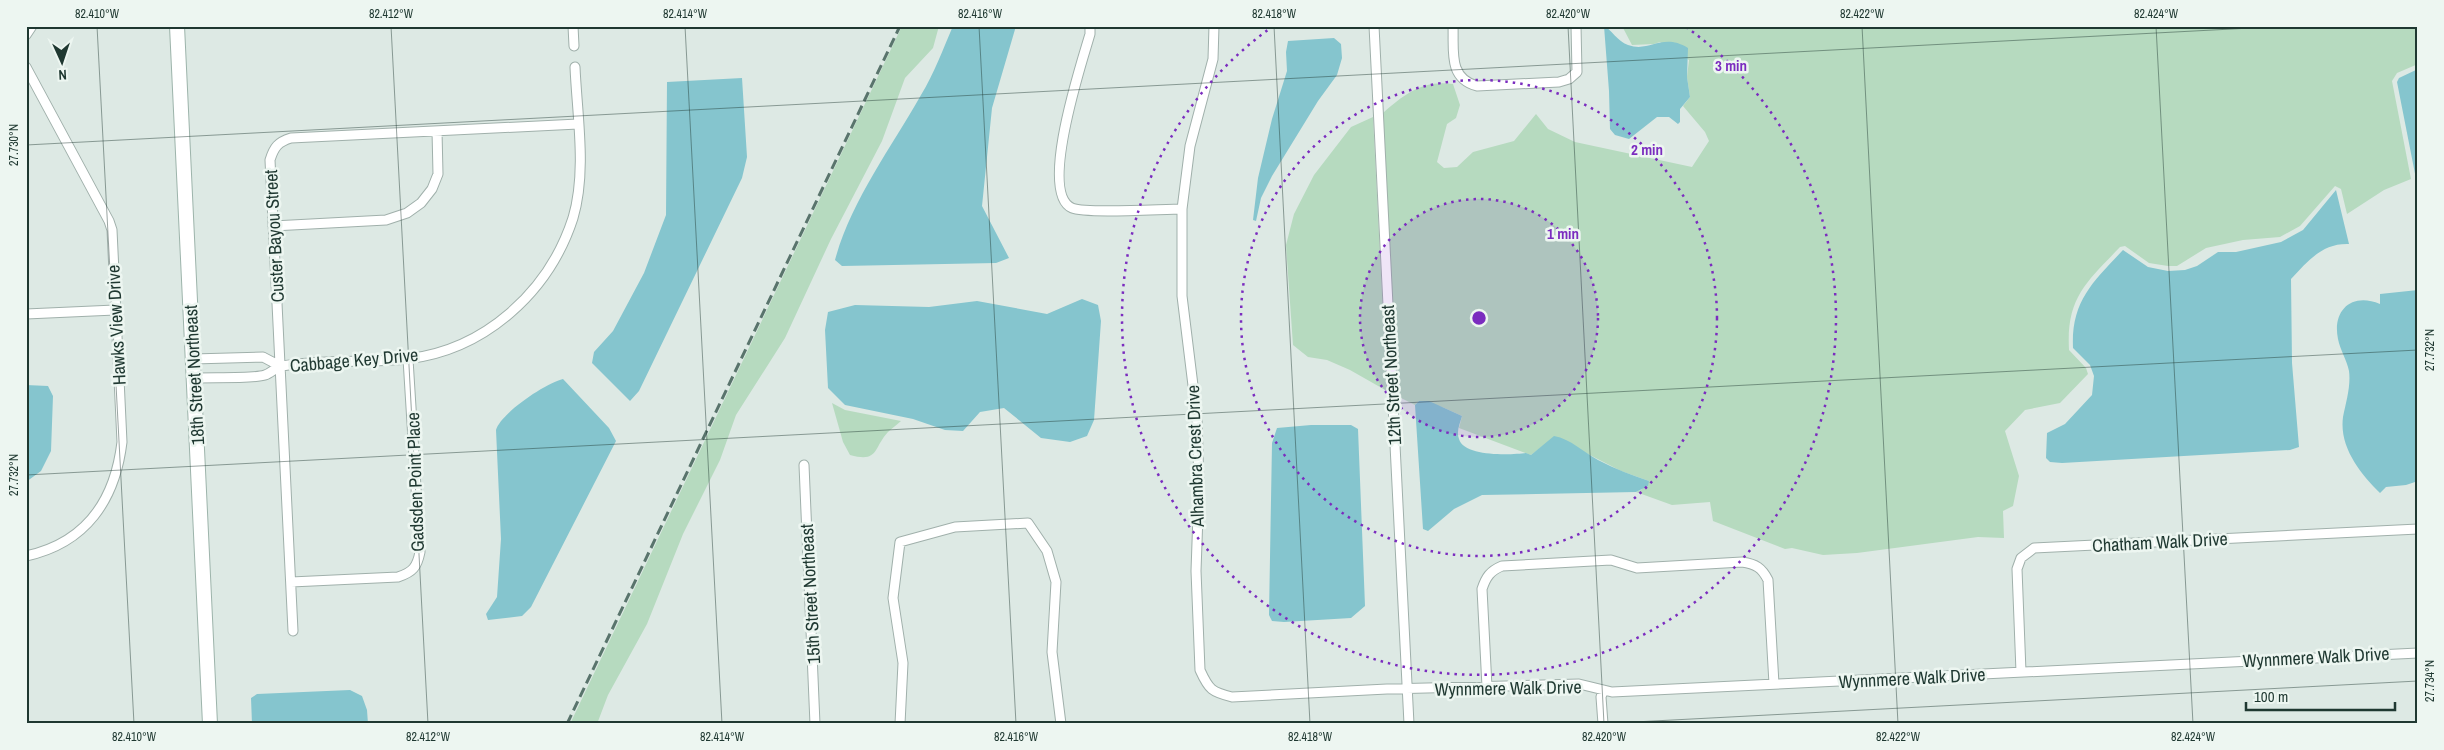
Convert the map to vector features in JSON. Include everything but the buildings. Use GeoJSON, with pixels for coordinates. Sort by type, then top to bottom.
{"type":"FeatureCollection","features":[{"type":"Feature","properties":{"kind":"street"},"geometry":{"type":"LineString","coordinates":[[26,35],[32,26]]}},
{"type":"Feature","properties":{"kind":"street","name":"18th Street Northeast"},"geometry":{"type":"LineString","coordinates":[[177,26],[210,724]]}},
{"type":"Feature","properties":{"kind":"street"},"geometry":{"type":"LineString","coordinates":[[573,26],[574,46]]}},
{"type":"Feature","properties":{"kind":"street"},"geometry":{"type":"LineString","coordinates":[[1090,26],[1090,34],[1065,126],[1059,190],[1063,202],[1073,208],[1092,210],[1182,209]]}},
{"type":"Feature","properties":{"kind":"street","name":"Alhambra Crest Drive"},"geometry":{"type":"LineString","coordinates":[[1214,26],[1213,58],[1190,146],[1182,209],[1182,296],[1197,438],[1199,494],[1197,608],[1200,670],[1206,683],[1214,692],[1232,697],[1387,689],[1407,690]]}},
{"type":"Feature","properties":{"kind":"street","name":"12th Street Northeast"},"geometry":{"type":"LineString","coordinates":[[1374,26],[1409,724]]}},
{"type":"Feature","properties":{"kind":"street"},"geometry":{"type":"LineString","coordinates":[[1453,26],[1455,66],[1459,76],[1466,83],[1477,86],[1559,82],[1569,79],[1577,72],[1576,26]]}},
{"type":"Feature","properties":{"kind":"street","name":"Hawks View Drive"},"geometry":{"type":"LineString","coordinates":[[26,67],[109,221],[116,310],[122,442],[119,467],[109,495],[93,520],[61,544],[26,556]]}},
{"type":"Feature","properties":{"kind":"street","name":"Cabbage Key Drive"},"geometry":{"type":"LineString","coordinates":[[194,378],[265,375],[280,366],[408,358],[448,349],[482,334],[508,316],[526,299],[542,278],[560,249],[573,217],[579,170],[575,67]]}},
{"type":"Feature","properties":{"kind":"street","name":"Custer Bayou Street"},"geometry":{"type":"LineString","coordinates":[[293,631],[270,160],[273,149],[281,141],[291,138],[578,124]]}},
{"type":"Feature","properties":{"kind":"street"},"geometry":{"type":"LineString","coordinates":[[273,226],[386,220],[407,214],[426,196],[438,174],[437,131]]}},
{"type":"Feature","properties":{"kind":"street"},"geometry":{"type":"LineString","coordinates":[[26,314],[116,310]]}},
{"type":"Feature","properties":{"kind":"street","name":"Cabbage Key Drive"},"geometry":{"type":"LineString","coordinates":[[193,359],[263,357],[280,366]]}},
{"type":"Feature","properties":{"kind":"street","name":"Gadsden Point Place"},"geometry":{"type":"LineString","coordinates":[[291,582],[398,577],[409,573],[417,565],[420,552],[408,358]]}},
{"type":"Feature","properties":{"kind":"street","name":"15th Street Northeast"},"geometry":{"type":"LineString","coordinates":[[804,465],[815,724]]}},
{"type":"Feature","properties":{"kind":"street"},"geometry":{"type":"LineString","coordinates":[[900,724],[903,663],[893,598],[900,542],[955,527],[1028,523],[1047,551],[1056,582],[1052,652],[1061,724]]}},
{"type":"Feature","properties":{"kind":"street","name":"Chatham Walk Drive"},"geometry":{"type":"LineString","coordinates":[[2021,672],[2017,569],[2021,558],[2034,548],[2418,529]]}},
{"type":"Feature","properties":{"kind":"street"},"geometry":{"type":"LineString","coordinates":[[1487,687],[1482,589],[1486,578],[1492,570],[1502,566],[1611,560],[1637,568],[1742,562],[1762,569],[1768,580],[1774,684]]}},
{"type":"Feature","properties":{"kind":"street","name":"Wynnmere Walk Drive"},"geometry":{"type":"LineString","coordinates":[[1407,690],[1579,684],[1603,691],[2418,653]]}},
{"type":"Feature","properties":{"kind":"street"},"geometry":{"type":"LineString","coordinates":[[1603,691],[1601,697],[1603,724]]}},
{"type":"Feature","properties":{"kind":"green space"},"geometry":{"type":"Polygon","coordinates":[[[902,26],[939,26],[933,48],[905,78],[882,141],[831,239],[785,338],[736,415],[720,460],[683,534],[647,624],[608,695],[597,724],[570,724],[902,26]]]}},
{"type":"Feature","properties":{"kind":"green space"},"geometry":{"type":"Polygon","coordinates":[[[1622,26],[2418,26],[2418,64],[2397,73],[2392,81],[2411,179],[2384,190],[2347,214],[2341,189],[2335,186],[2300,226],[2280,237],[2243,240],[2206,248],[2177,266],[2149,263],[2125,246],[2120,247],[2098,270],[2081,292],[2071,316],[2069,350],[2086,368],[2088,374],[2060,403],[2025,410],[2005,431],[2019,476],[2013,506],[2003,511],[2004,538],[1978,537],[1857,553],[1823,555],[1792,548],[1785,549],[1713,521],[1710,502],[1672,505],[1636,492],[1641,490],[1649,481],[1621,471],[1586,453],[1544,445],[1531,455],[1459,428],[1462,416],[1442,407],[1419,401],[1415,405],[1397,396],[1383,113],[1407,94],[1423,86],[1442,83],[1453,84],[1460,105],[1456,118],[1447,124],[1437,162],[1444,168],[1457,167],[1473,152],[1514,141],[1536,114],[1548,129],[1575,142],[1692,167],[1709,141],[1705,132],[1683,106],[1690,97],[1687,77],[1689,60],[1660,42],[1632,45],[1622,26]]]}},
{"type":"Feature","properties":{"kind":"green space"},"geometry":{"type":"Polygon","coordinates":[[[1373,117],[1387,391],[1350,370],[1327,360],[1308,357],[1293,345],[1286,245],[1294,214],[1314,175],[1351,127],[1373,117]]]}},
{"type":"Feature","properties":{"kind":"green space"},"geometry":{"type":"Polygon","coordinates":[[[832,403],[845,410],[901,421],[888,432],[871,455],[859,457],[850,455],[843,442],[832,403]]]}},
{"type":"Feature","properties":{"kind":"water"},"geometry":{"type":"Polygon","coordinates":[[[953,26],[1016,26],[992,108],[982,206],[1009,258],[996,263],[842,266],[835,260],[851,217],[873,175],[926,87],[953,26]]]}},
{"type":"Feature","properties":{"kind":"water"},"geometry":{"type":"Polygon","coordinates":[[[1604,26],[1628,45],[1643,47],[1671,42],[1688,48],[1687,77],[1690,97],[1680,109],[1680,122],[1678,124],[1669,117],[1657,117],[1629,139],[1615,135],[1610,129],[1604,26]]]}},
{"type":"Feature","properties":{"kind":"water"},"geometry":{"type":"Polygon","coordinates":[[[1334,38],[1341,44],[1342,58],[1337,75],[1318,101],[1272,176],[1261,198],[1256,221],[1253,220],[1258,178],[1272,119],[1287,71],[1286,52],[1288,41],[1334,38]]]}},
{"type":"Feature","properties":{"kind":"water"},"geometry":{"type":"Polygon","coordinates":[[[2418,69],[2418,189],[2397,82],[2399,78],[2418,69]]]}},
{"type":"Feature","properties":{"kind":"water"},"geometry":{"type":"Polygon","coordinates":[[[742,78],[747,157],[742,178],[639,391],[630,401],[592,363],[594,352],[613,331],[644,273],[666,215],[667,82],[742,78]]]}},
{"type":"Feature","properties":{"kind":"water"},"geometry":{"type":"Polygon","coordinates":[[[2336,190],[2349,244],[2339,244],[2316,254],[2291,279],[2292,363],[2299,447],[2290,450],[2062,463],[2050,462],[2046,458],[2047,433],[2065,424],[2092,395],[2094,376],[2090,365],[2073,348],[2073,332],[2076,317],[2086,293],[2093,283],[2123,250],[2148,267],[2168,271],[2185,270],[2197,266],[2218,252],[2236,252],[2281,242],[2303,230],[2336,190]]]}},
{"type":"Feature","properties":{"kind":"water"},"geometry":{"type":"Polygon","coordinates":[[[2418,290],[2418,481],[2406,485],[2386,487],[2380,493],[2352,459],[2344,439],[2343,417],[2348,394],[2349,377],[2348,367],[2338,339],[2338,320],[2346,306],[2353,302],[2361,300],[2380,304],[2380,294],[2418,290]]]}},
{"type":"Feature","properties":{"kind":"water"},"geometry":{"type":"Polygon","coordinates":[[[1082,299],[1098,305],[1101,321],[1094,420],[1087,436],[1070,442],[1041,438],[1004,408],[980,412],[963,431],[945,430],[913,419],[845,405],[828,388],[825,330],[828,312],[855,305],[929,307],[977,301],[1047,314],[1082,299]]]}},
{"type":"Feature","properties":{"kind":"water"},"geometry":{"type":"Polygon","coordinates":[[[563,379],[609,428],[616,441],[531,607],[522,616],[488,620],[486,614],[497,597],[501,539],[496,430],[506,415],[515,407],[546,386],[563,379]]]}},
{"type":"Feature","properties":{"kind":"water"},"geometry":{"type":"Polygon","coordinates":[[[26,385],[48,386],[53,396],[51,451],[41,471],[26,482],[26,385]]]}},
{"type":"Feature","properties":{"kind":"water"},"geometry":{"type":"Polygon","coordinates":[[[1419,401],[1429,401],[1462,416],[1458,436],[1463,445],[1469,449],[1489,454],[1526,453],[1531,455],[1554,436],[1571,443],[1604,463],[1649,481],[1648,486],[1636,492],[1482,495],[1454,509],[1428,531],[1423,529],[1415,405],[1419,401]]]}},
{"type":"Feature","properties":{"kind":"water"},"geometry":{"type":"Polygon","coordinates":[[[1311,425],[1351,425],[1358,429],[1365,606],[1351,618],[1272,621],[1269,615],[1272,443],[1277,428],[1311,425]]]}},
{"type":"Feature","properties":{"kind":"water"},"geometry":{"type":"Polygon","coordinates":[[[350,690],[362,696],[367,710],[368,724],[252,724],[251,698],[257,694],[350,690]]]}},
{"type":"Feature","properties":{"kind":"railway"},"geometry":{"type":"LineString","coordinates":[[567,724],[900,26]]}}]}
